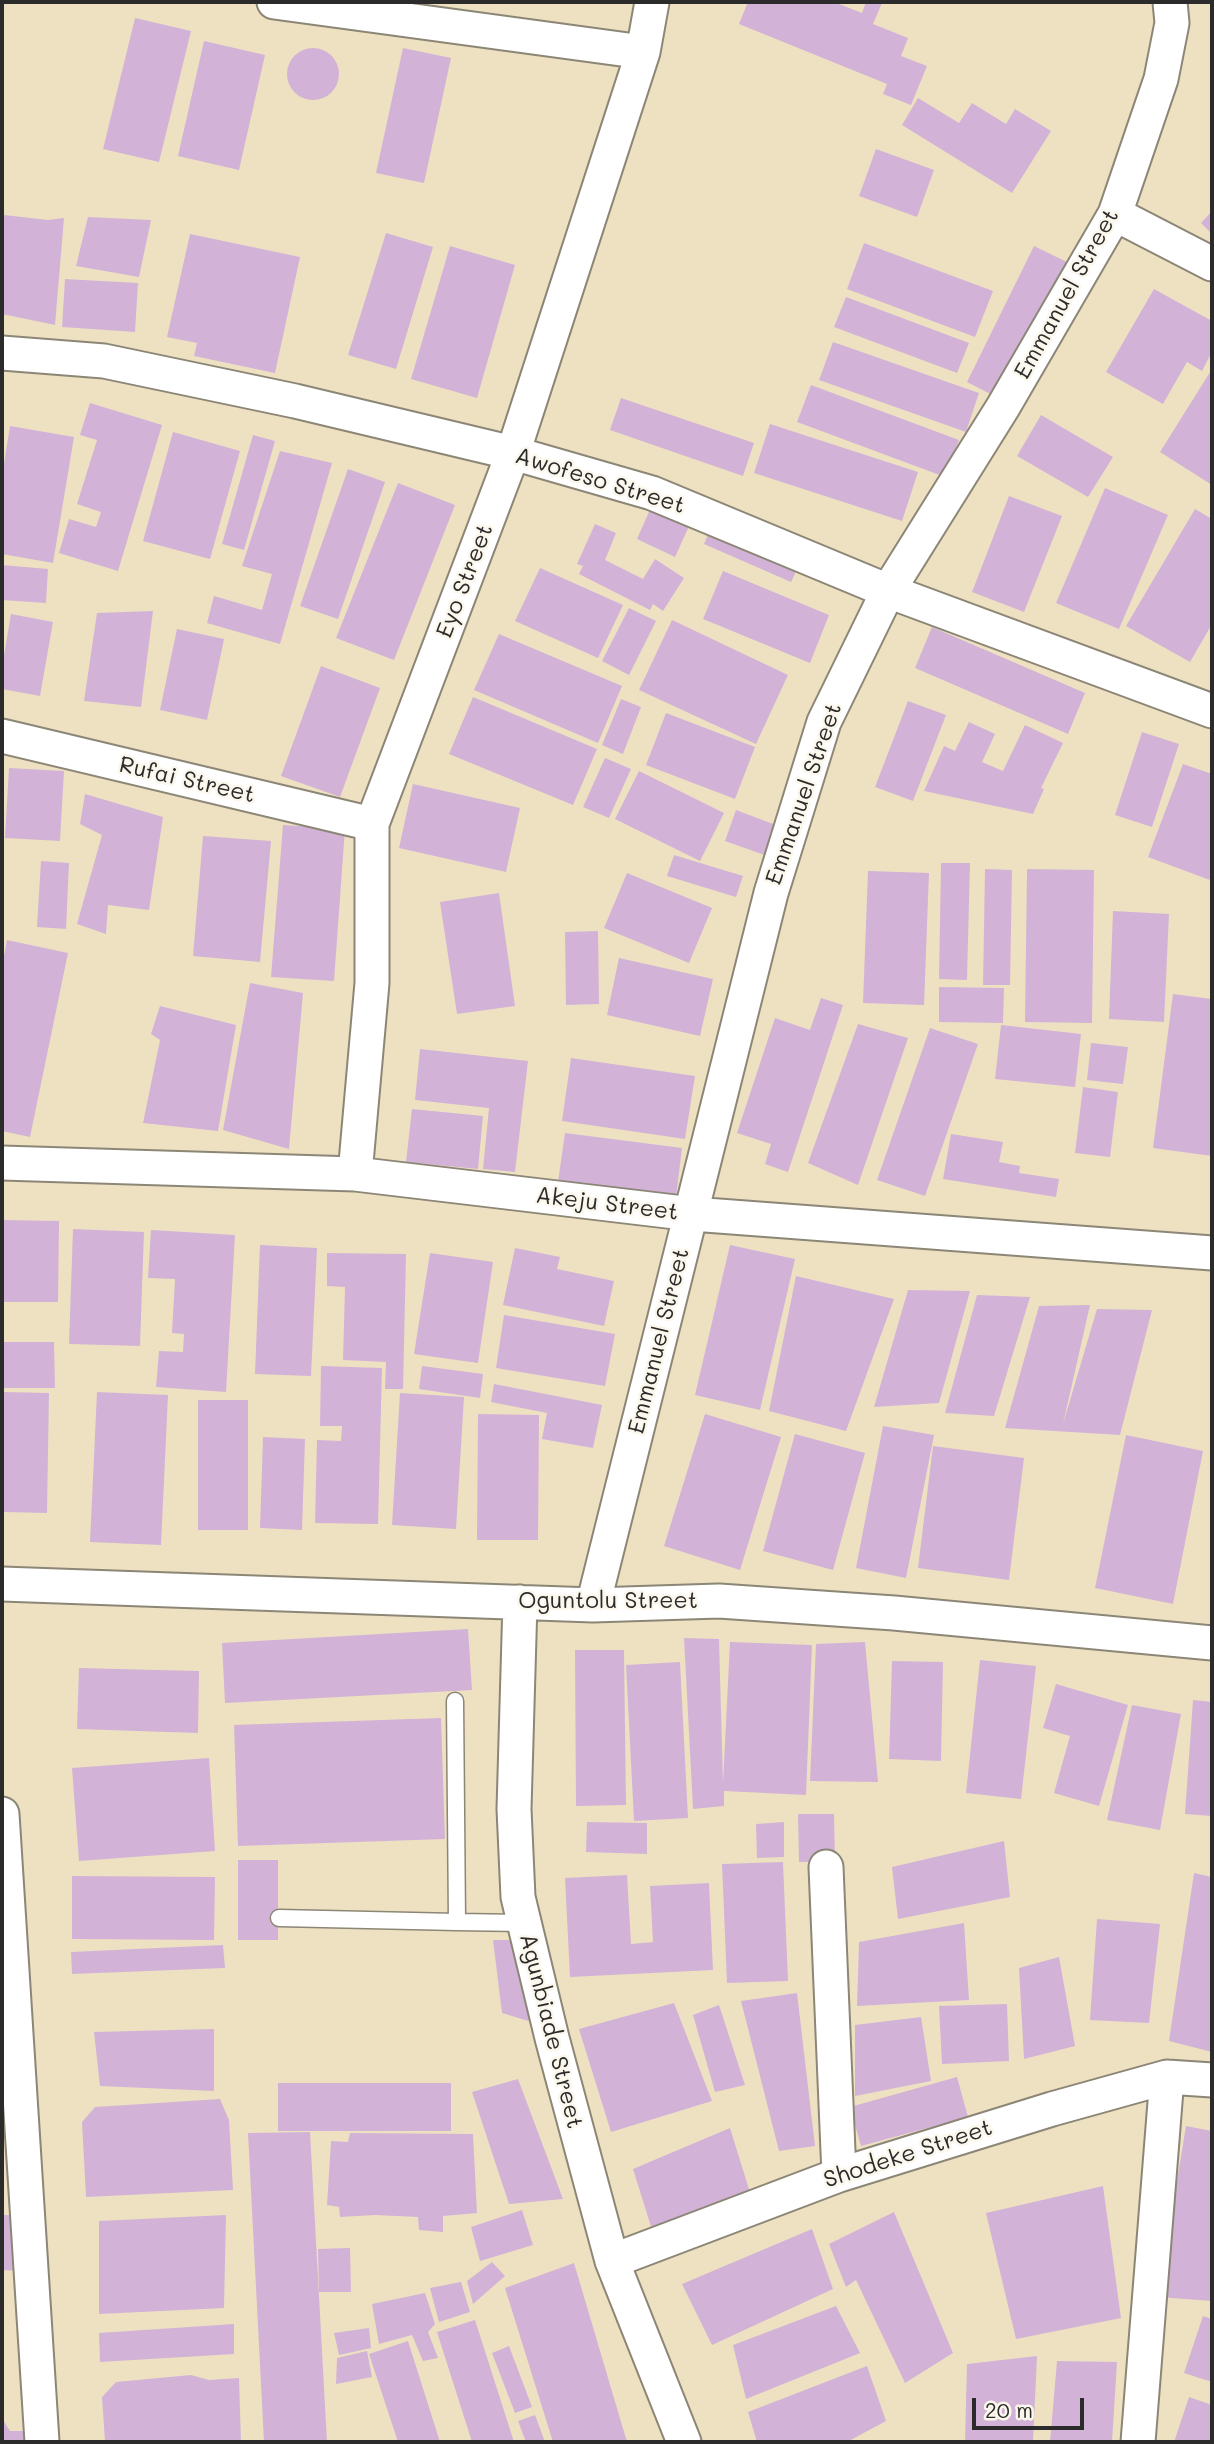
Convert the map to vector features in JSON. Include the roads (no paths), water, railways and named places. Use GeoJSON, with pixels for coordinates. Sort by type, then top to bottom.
{"type":"FeatureCollection","features":[{"type":"Feature","properties":{"kind":"street"},"geometry":{"type":"LineString","coordinates":[[274,2],[643,52]]}},
{"type":"Feature","properties":{"kind":"street","name":"Eyo Street"},"geometry":{"type":"LineString","coordinates":[[355,1174],[372,983],[372,824],[513,453],[643,52],[652,2]]}},
{"type":"Feature","properties":{"kind":"street","name":"Emmanuel Street"},"geometry":{"type":"LineString","coordinates":[[593,1605],[771,893],[824,722],[888,591],[1003,407],[1115,214],[1161,79],[1172,23],[1170,2]]}},
{"type":"Feature","properties":{"kind":"street"},"geometry":{"type":"LineString","coordinates":[[1115,214],[1212,264]]}},
{"type":"Feature","properties":{"kind":"street","name":"Awofeso Street"},"geometry":{"type":"LineString","coordinates":[[2,353],[104,361],[295,401],[513,453],[652,492],[888,591],[1212,711]]}},
{"type":"Feature","properties":{"kind":"street","name":"Rufai Street"},"geometry":{"type":"LineString","coordinates":[[2,736],[372,824]]}},
{"type":"Feature","properties":{"kind":"street","name":"Akeju Street"},"geometry":{"type":"LineString","coordinates":[[2,1163],[355,1174],[691,1214],[1212,1253]]}},
{"type":"Feature","properties":{"kind":"street","name":"Oguntolu Street"},"geometry":{"type":"LineString","coordinates":[[2,1584],[593,1605],[719,1601],[894,1613],[1212,1643]]}},
{"type":"Feature","properties":{"kind":"street","name":"Agunbiade Street"},"geometry":{"type":"LineString","coordinates":[[520,1602],[514,1809],[518,1897],[523,1923],[612,2261],[684,2442]]}},
{"type":"Feature","properties":{"kind":"street"},"geometry":{"type":"LineString","coordinates":[[2,1814],[43,2442]]}},
{"type":"Feature","properties":{"kind":"street"},"geometry":{"type":"LineString","coordinates":[[826,1867],[839,2175]]}},
{"type":"Feature","properties":{"kind":"street"},"geometry":{"type":"LineString","coordinates":[[1138,2442],[1167,2077]]}},
{"type":"Feature","properties":{"kind":"street","name":"Shodeke Street"},"geometry":{"type":"LineString","coordinates":[[612,2261],[839,2175],[1052,2109],[1167,2077],[1212,2080]]}},
{"type":"Feature","properties":{"kind":"lane"},"geometry":{"type":"LineString","coordinates":[[455,1701],[457,1922]]}},
{"type":"Feature","properties":{"kind":"lane"},"geometry":{"type":"LineString","coordinates":[[279,1918],[523,1923]]}}]}
